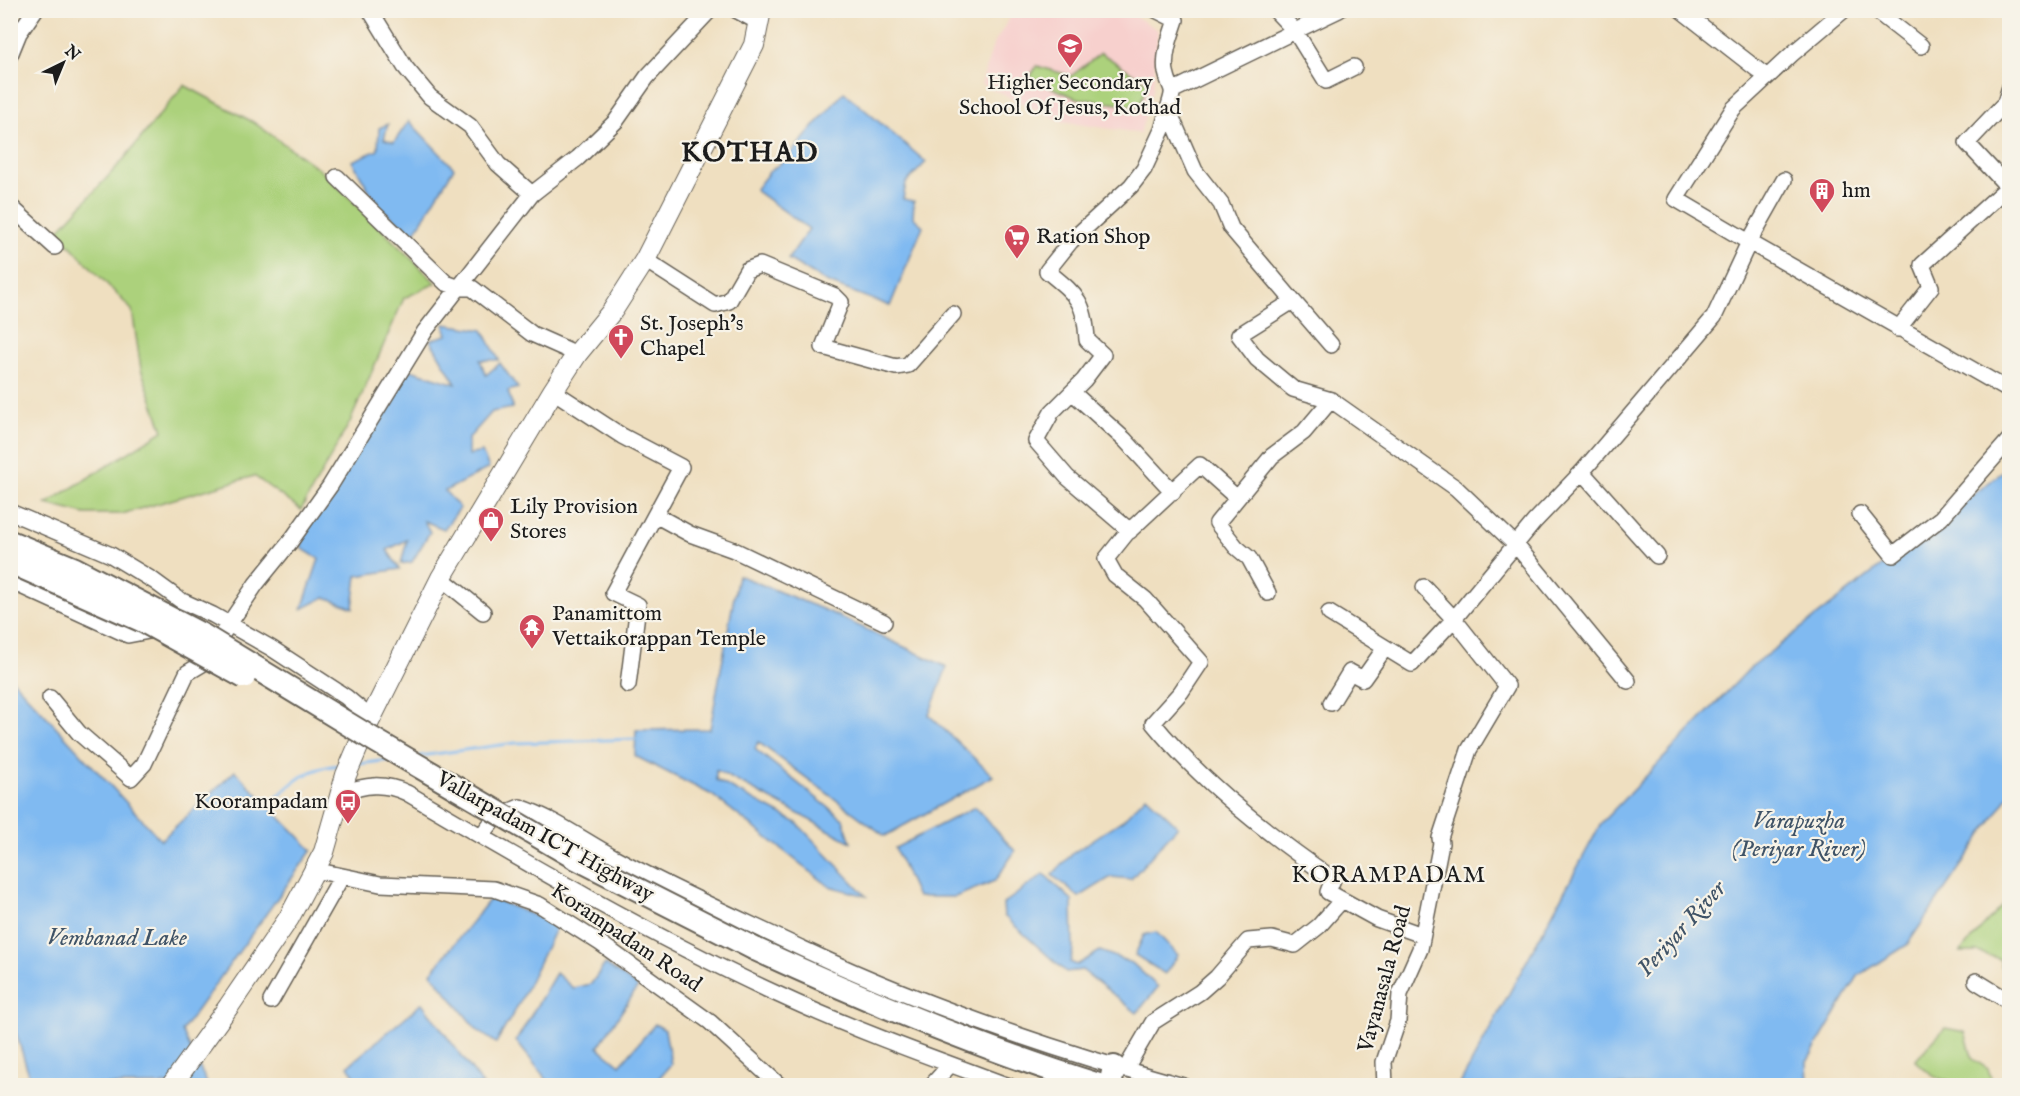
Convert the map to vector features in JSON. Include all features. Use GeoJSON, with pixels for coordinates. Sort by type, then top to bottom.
{"type":"FeatureCollection","features":[{"type":"Feature","properties":{"kind":"highway","name":"Vallarpadam ICT Highway"},"geometry":{"type":"LineString","coordinates":[[10,542],[75,569],[202,635],[376,741],[574,857],[754,956],[922,1021],[1113,1077]]}},
{"type":"Feature","properties":{"kind":"highway","name":"Vallarpadam ICT Highway"},"geometry":{"type":"LineString","coordinates":[[10,562],[141,620],[235,672],[509,837],[622,898],[754,956],[891,1023],[1057,1086]]}},
{"type":"Feature","properties":{"kind":"main road"},"geometry":{"type":"LineString","coordinates":[[171,1086],[230,1006],[288,918],[324,852],[344,784],[368,722],[441,578],[553,391],[577,354],[613,309],[645,260],[754,45],[759,16]]}},
{"type":"Feature","properties":{"kind":"street"},"geometry":{"type":"LineString","coordinates":[[10,55],[19,33],[35,10]]}},
{"type":"Feature","properties":{"kind":"street"},"geometry":{"type":"LineString","coordinates":[[370,10],[405,68],[430,97],[470,126],[498,164],[531,194]]}},
{"type":"Feature","properties":{"kind":"street"},"geometry":{"type":"LineString","coordinates":[[50,698],[79,733],[131,778],[144,764],[187,673],[202,664],[229,623],[330,486],[424,331],[460,288],[531,194],[579,158],[616,121],[647,77],[710,10]]}},
{"type":"Feature","properties":{"kind":"street"},"geometry":{"type":"LineString","coordinates":[[736,10],[759,16]]}},
{"type":"Feature","properties":{"kind":"street"},"geometry":{"type":"LineString","coordinates":[[1130,531],[1067,477],[1036,441],[1052,411],[1072,392],[1103,355],[1087,340],[1084,310],[1076,294],[1047,271],[1071,242],[1131,186],[1144,170],[1162,130],[1174,90],[1166,71],[1168,46],[1180,15],[1156,10]]}},
{"type":"Feature","properties":{"kind":"street"},"geometry":{"type":"LineString","coordinates":[[1275,10],[1295,31],[1326,81],[1354,67]]}},
{"type":"Feature","properties":{"kind":"street"},"geometry":{"type":"LineString","coordinates":[[1174,90],[1339,10]]}},
{"type":"Feature","properties":{"kind":"street"},"geometry":{"type":"LineString","coordinates":[[1681,10],[1767,77]]}},
{"type":"Feature","properties":{"kind":"street"},"geometry":{"type":"LineString","coordinates":[[1844,10],[1733,110],[1676,199],[1898,329],[2010,391]]}},
{"type":"Feature","properties":{"kind":"street"},"geometry":{"type":"LineString","coordinates":[[1875,10],[1921,46]]}},
{"type":"Feature","properties":{"kind":"street"},"geometry":{"type":"LineString","coordinates":[[1898,329],[1931,287],[1922,265],[2008,187],[1967,143],[2005,103],[2010,87]]}},
{"type":"Feature","properties":{"kind":"street"},"geometry":{"type":"LineString","coordinates":[[1168,109],[1195,171],[1221,204],[1231,228],[1331,345]]}},
{"type":"Feature","properties":{"kind":"street"},"geometry":{"type":"LineString","coordinates":[[337,177],[446,284],[460,288],[472,288],[532,334],[577,354]]}},
{"type":"Feature","properties":{"kind":"street"},"geometry":{"type":"LineString","coordinates":[[1329,613],[1412,664],[1582,472],[1714,317],[1749,242],[1784,180]]}},
{"type":"Feature","properties":{"kind":"street"},"geometry":{"type":"LineString","coordinates":[[10,206],[55,247]]}},
{"type":"Feature","properties":{"kind":"street"},"geometry":{"type":"LineString","coordinates":[[645,260],[716,305],[729,301],[747,270],[760,265],[785,274],[835,296],[841,302],[823,347],[896,367],[908,365],[953,314]]}},
{"type":"Feature","properties":{"kind":"street"},"geometry":{"type":"LineString","coordinates":[[1293,301],[1239,335],[1257,359],[1293,389],[1330,400],[1456,488],[1516,545],[1629,681]]}},
{"type":"Feature","properties":{"kind":"street"},"geometry":{"type":"LineString","coordinates":[[553,391],[622,436],[681,467],[657,516],[613,593],[639,605],[628,686]]}},
{"type":"Feature","properties":{"kind":"street"},"geometry":{"type":"LineString","coordinates":[[1072,392],[1125,440],[1173,492]]}},
{"type":"Feature","properties":{"kind":"street"},"geometry":{"type":"LineString","coordinates":[[1268,593],[1249,558],[1236,547],[1217,523],[1272,456],[1304,432],[1330,400]]}},
{"type":"Feature","properties":{"kind":"street"},"geometry":{"type":"LineString","coordinates":[[1860,513],[1893,555],[1941,518],[2010,439]]}},
{"type":"Feature","properties":{"kind":"street"},"geometry":{"type":"LineString","coordinates":[[1237,498],[1200,465],[1130,531],[1106,559],[1115,575],[1145,599],[1201,662],[1181,692],[1153,723],[1175,751],[1214,788],[1267,831],[1333,879],[1328,892],[1377,919],[1422,935]]}},
{"type":"Feature","properties":{"kind":"street"},"geometry":{"type":"LineString","coordinates":[[1582,472],[1657,556]]}},
{"type":"Feature","properties":{"kind":"street"},"geometry":{"type":"LineString","coordinates":[[10,512],[111,555],[173,595],[229,623],[323,681],[368,722]]}},
{"type":"Feature","properties":{"kind":"street"},"geometry":{"type":"LineString","coordinates":[[657,516],[690,534],[734,550],[884,622]]}},
{"type":"Feature","properties":{"kind":"street"},"geometry":{"type":"LineString","coordinates":[[441,578],[483,612]]}},
{"type":"Feature","properties":{"kind":"street"},"geometry":{"type":"LineString","coordinates":[[10,580],[128,635],[149,631],[173,595]]}},
{"type":"Feature","properties":{"kind":"street"},"geometry":{"type":"LineString","coordinates":[[1424,587],[1454,619]]}},
{"type":"Feature","properties":{"kind":"street","name":"Vayanasala Road"},"geometry":{"type":"LineString","coordinates":[[1385,1086],[1384,1062],[1398,1022],[1400,994],[1420,949],[1441,843],[1440,838],[1469,750],[1507,686],[1454,619]]}},
{"type":"Feature","properties":{"kind":"street"},"geometry":{"type":"LineString","coordinates":[[1331,703],[1350,672],[1363,679],[1385,648]]}},
{"type":"Feature","properties":{"kind":"street"},"geometry":{"type":"LineString","coordinates":[[344,784],[392,786],[682,948],[778,994],[893,1044],[1009,1086]]}},
{"type":"Feature","properties":{"kind":"street"},"geometry":{"type":"LineString","coordinates":[[480,836],[496,817],[520,807],[543,815],[612,856],[805,950],[886,986],[1017,1036],[1113,1077],[1183,1086]]}},
{"type":"Feature","properties":{"kind":"street","name":"Korampadam Road"},"geometry":{"type":"LineString","coordinates":[[314,870],[380,884],[494,890],[540,905],[600,943],[710,1022],[780,1085]]}},
{"type":"Feature","properties":{"kind":"street"},"geometry":{"type":"LineString","coordinates":[[271,1001],[342,876]]}},
{"type":"Feature","properties":{"kind":"street"},"geometry":{"type":"LineString","coordinates":[[1113,1077],[1153,1022],[1200,992],[1217,977],[1248,941],[1272,939],[1295,945],[1319,926],[1342,900]]}},
{"type":"Feature","properties":{"kind":"street"},"geometry":{"type":"LineString","coordinates":[[1976,981],[2010,1002]]}},
{"type":"Feature","properties":{"kind":"street"},"geometry":{"type":"LineString","coordinates":[[931,1086],[950,1065]]}},
{"type":"Feature","properties":{"kind":"shaded area","name":"Higher Secondary School Of Jesus, Kothad"},"geometry":{"type":"Polygon","coordinates":[[[1014,11],[1127,11],[1158,30],[1153,90],[1140,133],[1063,122],[981,84],[993,45],[1014,11]]]}},
{"type":"Feature","properties":{"kind":"green space"},"geometry":{"type":"Polygon","coordinates":[[[1101,53],[1148,83],[1139,107],[1076,98],[1029,78],[1037,66],[1071,76],[1101,53]]]}},
{"type":"Feature","properties":{"kind":"green space"},"geometry":{"type":"Polygon","coordinates":[[[184,85],[253,122],[322,171],[436,283],[404,298],[350,422],[301,510],[254,476],[122,514],[85,514],[46,504],[163,431],[141,369],[132,310],[57,232],[123,160],[184,85]]]}},
{"type":"Feature","properties":{"kind":"green space"},"geometry":{"type":"Polygon","coordinates":[[[2009,898],[2009,992],[2006,989],[2000,959],[1978,952],[1960,952],[2009,898]]]}},
{"type":"Feature","properties":{"kind":"green space"},"geometry":{"type":"Polygon","coordinates":[[[1945,1028],[1965,1032],[1973,1059],[1988,1069],[1992,1080],[1990,1085],[1950,1082],[1933,1075],[1915,1061],[1945,1028]]]}},
{"type":"Feature","properties":{"kind":"water"},"geometry":{"type":"Polygon","coordinates":[[[844,92],[926,162],[906,183],[903,199],[914,201],[913,217],[923,226],[890,306],[826,282],[788,259],[809,229],[755,190],[769,172],[786,159],[844,92]]]}},
{"type":"Feature","properties":{"kind":"water"},"geometry":{"type":"Polygon","coordinates":[[[409,121],[454,168],[414,234],[378,206],[352,161],[378,150],[379,128],[388,124],[384,139],[394,142],[409,121]]]}},
{"type":"Feature","properties":{"kind":"water"},"geometry":{"type":"Polygon","coordinates":[[[444,324],[483,330],[499,360],[480,360],[486,375],[500,363],[518,388],[508,391],[513,408],[492,412],[468,439],[468,455],[482,452],[489,468],[445,491],[460,508],[444,529],[424,521],[430,532],[412,562],[401,564],[407,540],[387,550],[400,569],[357,576],[353,608],[325,597],[302,609],[319,559],[301,548],[305,526],[407,369],[456,384],[430,340],[447,335],[444,324]]]}},
{"type":"Feature","properties":{"kind":"water","name":"Varapuzha (Periyar River)"},"geometry":{"type":"Polygon","coordinates":[[[2009,467],[2009,795],[1907,945],[1858,976],[1807,1062],[1808,1085],[1459,1086],[1602,822],[1751,667],[2009,467]]]}},
{"type":"Feature","properties":{"kind":"water"},"geometry":{"type":"Polygon","coordinates":[[[738,575],[827,611],[947,667],[929,715],[993,776],[885,836],[758,742],[755,749],[843,819],[851,842],[716,770],[716,780],[797,823],[866,896],[829,886],[712,795],[635,756],[636,730],[710,729],[738,575]]]}},
{"type":"Feature","properties":{"kind":"water","name":"Vembanad Lake"},"geometry":{"type":"Polygon","coordinates":[[[10,677],[161,840],[235,771],[312,850],[182,1031],[208,1085],[32,1085],[10,1013],[10,677]]]}},
{"type":"Feature","properties":{"kind":"water"},"geometry":{"type":"Polygon","coordinates":[[[1146,796],[1178,826],[1131,879],[1111,877],[1079,897],[1052,875],[1073,853],[1124,819],[1146,796]]]}},
{"type":"Feature","properties":{"kind":"water"},"geometry":{"type":"Polygon","coordinates":[[[975,807],[1015,851],[995,881],[955,897],[917,897],[895,848],[975,807]]]}},
{"type":"Feature","properties":{"kind":"water"},"geometry":{"type":"Polygon","coordinates":[[[1044,874],[1072,900],[1073,950],[1070,962],[1077,965],[1100,951],[1132,963],[1158,987],[1137,1013],[1082,970],[1066,972],[1004,916],[1003,904],[1044,874]]]}},
{"type":"Feature","properties":{"kind":"water"},"geometry":{"type":"Polygon","coordinates":[[[491,898],[557,925],[520,1002],[496,1043],[477,1030],[431,973],[491,898]]]}},
{"type":"Feature","properties":{"kind":"water"},"geometry":{"type":"Polygon","coordinates":[[[1156,932],[1178,955],[1165,974],[1135,955],[1144,935],[1156,932]]]}},
{"type":"Feature","properties":{"kind":"water"},"geometry":{"type":"Polygon","coordinates":[[[605,964],[638,987],[598,1047],[620,1065],[655,1024],[665,1030],[671,1064],[653,1085],[551,1085],[516,1041],[556,973],[573,988],[591,984],[605,964]]]}},
{"type":"Feature","properties":{"kind":"water"},"geometry":{"type":"Polygon","coordinates":[[[422,1003],[483,1085],[360,1085],[348,1066],[422,1003]]]}},
{"type":"Feature","properties":{"kind":"waterway"},"geometry":{"type":"LineString","coordinates":[[420,756],[515,743],[637,739]]}},
{"type":"Feature","properties":{"kind":"waterway"},"geometry":{"type":"LineString","coordinates":[[358,764],[390,760]]}},
{"type":"Feature","properties":{"kind":"waterway"},"geometry":{"type":"LineString","coordinates":[[269,805],[286,789],[310,772],[342,765]]}},
{"type":"Feature","properties":{"kind":"place","name":"Higher Secondary School Of Jesus, Kothad"},"geometry":{"type":"Point","coordinates":[1070,69]}},
{"type":"Feature","properties":{"kind":"place","name":"hm"},"geometry":{"type":"Point","coordinates":[1822,214]}},
{"type":"Feature","properties":{"kind":"place","name":"Ration Shop"},"geometry":{"type":"Point","coordinates":[1017,260]}},
{"type":"Feature","properties":{"kind":"place","name":"St. Joseph's Chapel"},"geometry":{"type":"Point","coordinates":[621,360]}},
{"type":"Feature","properties":{"kind":"place","name":"Lily Provision Stores"},"geometry":{"type":"Point","coordinates":[491,543]}},
{"type":"Feature","properties":{"kind":"place","name":"Panamittom Vettaikorappan Temple"},"geometry":{"type":"Point","coordinates":[532,650]}},
{"type":"Feature","properties":{"kind":"place","name":"Koorampadam"},"geometry":{"type":"Point","coordinates":[348,825]}},
{"type":"Feature","properties":{"kind":"district","name":"KOTHAD"},"geometry":{"type":"Point","coordinates":[750,153]}},
{"type":"Feature","properties":{"kind":"district","name":"KORAMPADAM"},"geometry":{"type":"Point","coordinates":[1389,875]}},
{"type":"Feature","properties":{"kind":"water label","name":"Periyar River"},"geometry":{"type":"Point","coordinates":[1682,929]}}]}
